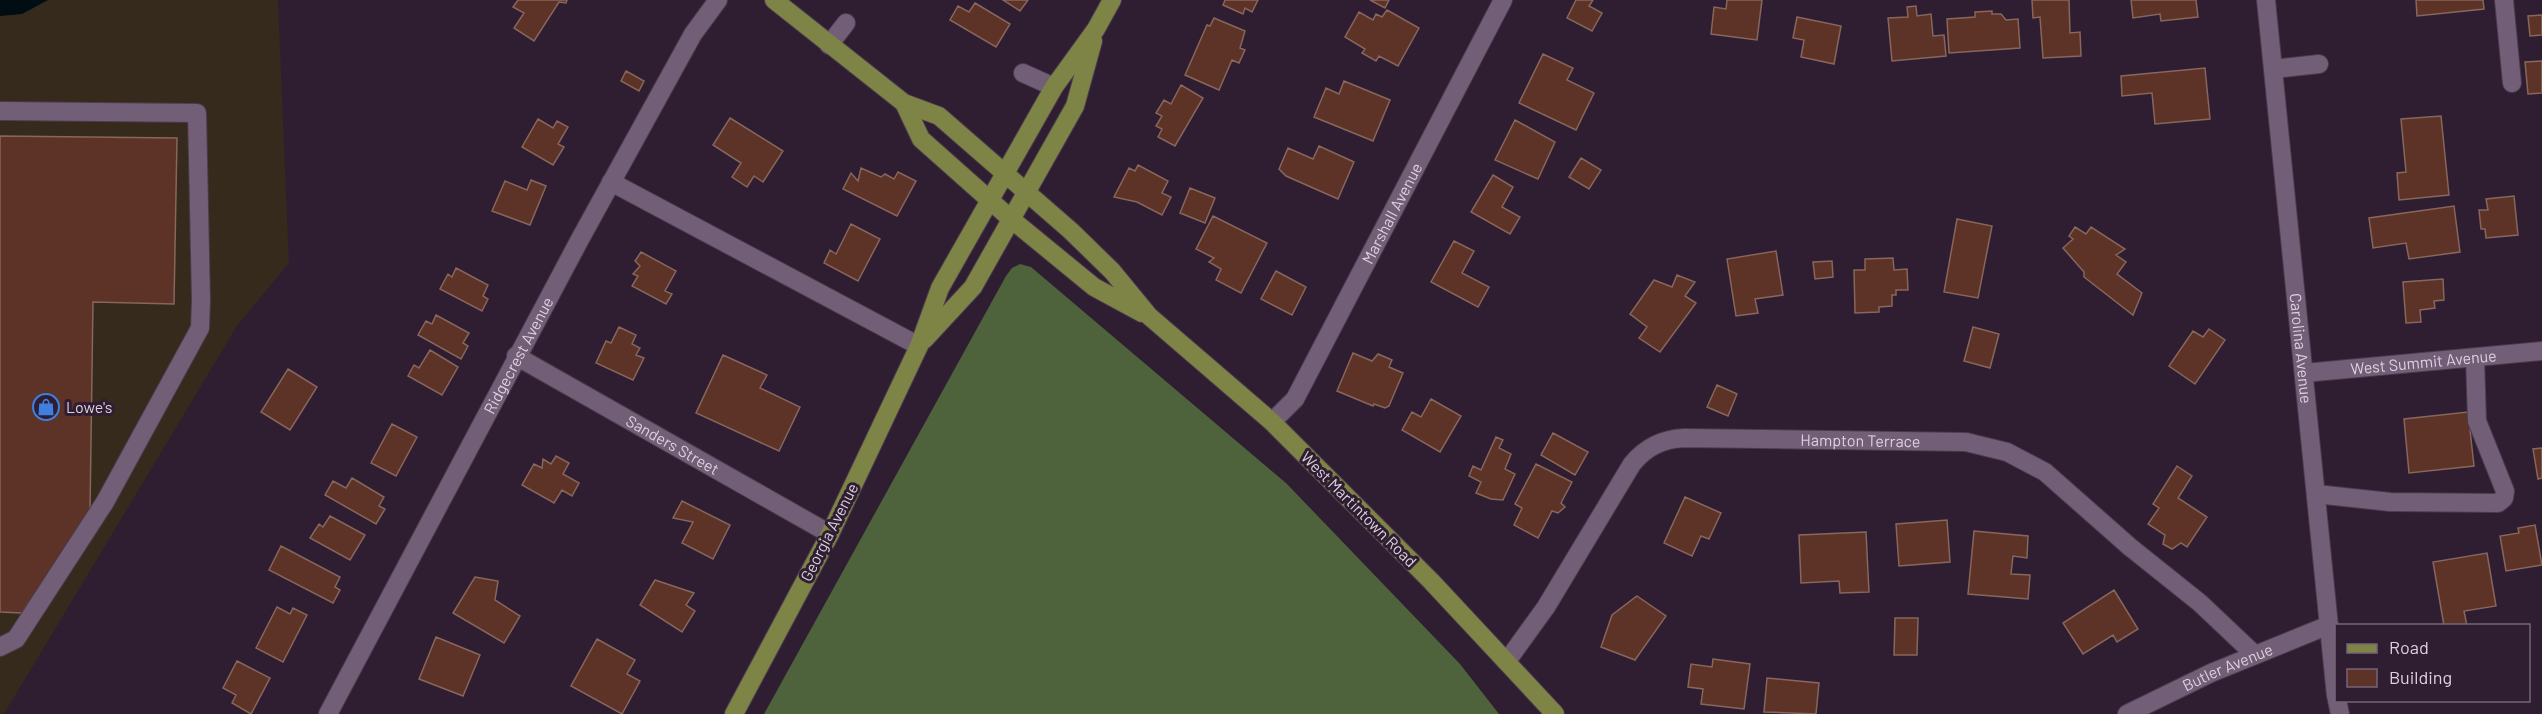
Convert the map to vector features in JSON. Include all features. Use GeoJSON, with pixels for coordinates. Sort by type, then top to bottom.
{"type":"FeatureCollection","features":[{"type":"Feature","properties":{"kind":"main road"},"geometry":{"type":"LineString","coordinates":[[774,0],[904,103]]}},
{"type":"Feature","properties":{"kind":"main road","name":"Georgia Avenue"},"geometry":{"type":"LineString","coordinates":[[734,714],[830,534],[919,346],[940,288],[1054,87],[1096,29],[1112,0]]}},
{"type":"Feature","properties":{"kind":"main road","name":"Georgia Avenue"},"geometry":{"type":"LineString","coordinates":[[919,346],[973,287],[1075,106],[1096,29]]}},
{"type":"Feature","properties":{"kind":"main road","name":"West Martintown Road"},"geometry":{"type":"LineString","coordinates":[[904,103],[921,139],[1011,219],[1094,287],[1149,316]]}},
{"type":"Feature","properties":{"kind":"main road","name":"West Martintown Road"},"geometry":{"type":"LineString","coordinates":[[904,103],[939,117],[1005,173],[1112,271],[1149,316],[1272,422],[1431,581],[1556,714]]}},
{"type":"Feature","properties":{"kind":"street","name":"Ridgecrest Avenue"},"geometry":{"type":"LineString","coordinates":[[328,714],[516,356],[611,182],[693,34],[718,0]]}},
{"type":"Feature","properties":{"kind":"street","name":"Marshall Avenue"},"geometry":{"type":"LineString","coordinates":[[1272,422],[1295,399],[1503,0]]}},
{"type":"Feature","properties":{"kind":"street","name":"Carolina Avenue"},"geometry":{"type":"LineString","coordinates":[[2266,0],[2335,678]]}},
{"type":"Feature","properties":{"kind":"street"},"geometry":{"type":"LineString","coordinates":[[2504,0],[2512,82]]}},
{"type":"Feature","properties":{"kind":"street"},"geometry":{"type":"LineString","coordinates":[[829,45],[846,23]]}},
{"type":"Feature","properties":{"kind":"street"},"geometry":{"type":"LineString","coordinates":[[2273,69],[2319,64]]}},
{"type":"Feature","properties":{"kind":"street"},"geometry":{"type":"LineString","coordinates":[[1023,73],[1054,87]]}},
{"type":"Feature","properties":{"kind":"street"},"geometry":{"type":"LineString","coordinates":[[0,111],[197,113],[201,300],[200,328],[105,502],[16,639],[0,647]]}},
{"type":"Feature","properties":{"kind":"street"},"geometry":{"type":"LineString","coordinates":[[611,182],[919,346]]}},
{"type":"Feature","properties":{"kind":"street","name":"West Summit Avenue"},"geometry":{"type":"LineString","coordinates":[[2304,373],[2542,351]]}},
{"type":"Feature","properties":{"kind":"street","name":"Sanders Street"},"geometry":{"type":"LineString","coordinates":[[516,356],[830,534]]}},
{"type":"Feature","properties":{"kind":"street"},"geometry":{"type":"LineString","coordinates":[[2316,494],[2390,502],[2498,503],[2504,498],[2505,491],[2477,421],[2475,358]]}},
{"type":"Feature","properties":{"kind":"street","name":"Hampton Terrace"},"geometry":{"type":"LineString","coordinates":[[1507,661],[1546,607],[1632,464],[1651,447],[1662,441],[1684,438],[1966,442],[2007,452],[2045,472],[2130,547],[2200,603],[2255,655]]}},
{"type":"Feature","properties":{"kind":"street","name":"Butler Avenue"},"geometry":{"type":"LineString","coordinates":[[2127,714],[2211,673],[2329,625]]}},
{"type":"Feature","properties":{"kind":"shaded area"},"geometry":{"type":"Polygon","coordinates":[[[0,0],[278,0],[289,263],[237,326],[4,714],[0,714],[0,0]]]}},
{"type":"Feature","properties":{"kind":"shaded area"},"geometry":{"type":"Polygon","coordinates":[[[0,0],[48,0],[22,14],[0,16],[0,0]]]}},
{"type":"Feature","properties":{"kind":"green space"},"geometry":{"type":"Polygon","coordinates":[[[1020,264],[1031,267],[1286,483],[1460,664],[1499,714],[764,714],[1006,276],[1012,268],[1020,264]]]}},
{"type":"Feature","properties":{"kind":"building"},"geometry":{"type":"Polygon","coordinates":[[[518,0],[567,0],[566,3],[559,2],[534,41],[514,28],[524,13],[513,7],[518,0]]]}},
{"type":"Feature","properties":{"kind":"building"},"geometry":{"type":"Polygon","coordinates":[[[1003,0],[1028,0],[1020,11],[1003,0]]]}},
{"type":"Feature","properties":{"kind":"building"},"geometry":{"type":"Polygon","coordinates":[[[1225,0],[1258,0],[1252,12],[1245,8],[1243,14],[1223,5],[1225,0]]]}},
{"type":"Feature","properties":{"kind":"building"},"geometry":{"type":"Polygon","coordinates":[[[1370,0],[1389,0],[1385,8],[1370,0]]]}},
{"type":"Feature","properties":{"kind":"building"},"geometry":{"type":"Polygon","coordinates":[[[1576,0],[1593,0],[1589,6],[1602,13],[1592,31],[1567,18],[1576,0]]]}},
{"type":"Feature","properties":{"kind":"building"},"geometry":{"type":"Polygon","coordinates":[[[1727,0],[1762,0],[1757,40],[1711,34],[1714,7],[1726,9],[1727,0]]]}},
{"type":"Feature","properties":{"kind":"building"},"geometry":{"type":"Polygon","coordinates":[[[2032,0],[2069,0],[2070,33],[2080,32],[2081,56],[2043,58],[2040,17],[2033,18],[2032,0]]]}},
{"type":"Feature","properties":{"kind":"building"},"geometry":{"type":"Polygon","coordinates":[[[2131,0],[2196,0],[2198,17],[2161,21],[2160,14],[2133,18],[2131,0]]]}},
{"type":"Feature","properties":{"kind":"building"},"geometry":{"type":"Polygon","coordinates":[[[2416,0],[2483,0],[2484,9],[2417,16],[2416,0]]]}},
{"type":"Feature","properties":{"kind":"building"},"geometry":{"type":"Polygon","coordinates":[[[975,3],[1010,24],[996,47],[950,20],[958,6],[969,12],[975,3]]]}},
{"type":"Feature","properties":{"kind":"building"},"geometry":{"type":"Polygon","coordinates":[[[1916,6],[1917,16],[1931,14],[1933,36],[1944,35],[1946,56],[1892,61],[1888,18],[1908,17],[1907,7],[1916,6]]]}},
{"type":"Feature","properties":{"kind":"building"},"geometry":{"type":"Polygon","coordinates":[[[1387,10],[1419,28],[1398,66],[1379,56],[1376,61],[1362,53],[1365,49],[1345,37],[1359,12],[1373,20],[1376,14],[1382,17],[1387,10]]]}},
{"type":"Feature","properties":{"kind":"building"},"geometry":{"type":"Polygon","coordinates":[[[1992,11],[1992,14],[2001,14],[2006,20],[2018,19],[2020,48],[1949,53],[1947,19],[1975,17],[1975,12],[1992,11]]]}},
{"type":"Feature","properties":{"kind":"building"},"geometry":{"type":"Polygon","coordinates":[[[2542,15],[2542,35],[2530,36],[2528,16],[2542,15]]]}},
{"type":"Feature","properties":{"kind":"building"},"geometry":{"type":"Polygon","coordinates":[[[1797,17],[1841,26],[1834,64],[1801,57],[1804,40],[1793,38],[1797,17]]]}},
{"type":"Feature","properties":{"kind":"building"},"geometry":{"type":"Polygon","coordinates":[[[1214,18],[1245,31],[1240,48],[1245,50],[1239,63],[1232,60],[1219,90],[1185,75],[1207,25],[1210,26],[1214,18]]]}},
{"type":"Feature","properties":{"kind":"building"},"geometry":{"type":"Polygon","coordinates":[[[1543,54],[1573,68],[1567,80],[1594,93],[1576,130],[1519,103],[1543,54]]]}},
{"type":"Feature","properties":{"kind":"building"},"geometry":{"type":"Polygon","coordinates":[[[2542,61],[2542,93],[2528,94],[2525,62],[2542,61]]]}},
{"type":"Feature","properties":{"kind":"building"},"geometry":{"type":"Polygon","coordinates":[[[2205,68],[2210,119],[2155,124],[2152,93],[2122,96],[2121,76],[2205,68]]]}},
{"type":"Feature","properties":{"kind":"building"},"geometry":{"type":"Polygon","coordinates":[[[626,71],[644,81],[639,91],[621,81],[626,71]]]}},
{"type":"Feature","properties":{"kind":"building"},"geometry":{"type":"Polygon","coordinates":[[[1344,81],[1390,100],[1373,141],[1314,117],[1326,88],[1339,94],[1344,81]]]}},
{"type":"Feature","properties":{"kind":"building"},"geometry":{"type":"Polygon","coordinates":[[[1181,85],[1203,98],[1175,146],[1158,137],[1162,129],[1156,126],[1162,116],[1156,113],[1164,100],[1171,104],[1181,85]]]}},
{"type":"Feature","properties":{"kind":"building"},"geometry":{"type":"Polygon","coordinates":[[[2441,116],[2449,195],[2399,200],[2397,173],[2406,172],[2401,119],[2441,116]]]}},
{"type":"Feature","properties":{"kind":"building"},"geometry":{"type":"Polygon","coordinates":[[[730,118],[783,151],[763,182],[754,176],[747,187],[732,177],[741,163],[713,145],[730,118]]]}},
{"type":"Feature","properties":{"kind":"building"},"geometry":{"type":"Polygon","coordinates":[[[538,119],[553,128],[557,121],[568,127],[558,144],[564,147],[553,165],[522,147],[538,119]]]}},
{"type":"Feature","properties":{"kind":"building"},"geometry":{"type":"Polygon","coordinates":[[[1515,120],[1555,142],[1538,179],[1495,160],[1515,120]]]}},
{"type":"Feature","properties":{"kind":"building","name":"Lowe's"},"geometry":{"type":"Polygon","coordinates":[[[0,136],[177,138],[174,304],[93,302],[90,511],[22,613],[0,612],[0,136]]]}},
{"type":"Feature","properties":{"kind":"building"},"geometry":{"type":"Polygon","coordinates":[[[1319,146],[1354,162],[1338,199],[1286,176],[1279,169],[1288,148],[1313,159],[1319,146]]]}},
{"type":"Feature","properties":{"kind":"building"},"geometry":{"type":"Polygon","coordinates":[[[1581,158],[1601,170],[1589,189],[1569,177],[1581,158]]]}},
{"type":"Feature","properties":{"kind":"building"},"geometry":{"type":"Polygon","coordinates":[[[1138,165],[1168,181],[1162,193],[1171,197],[1162,215],[1137,202],[1114,197],[1129,168],[1135,171],[1138,165]]]}},
{"type":"Feature","properties":{"kind":"building"},"geometry":{"type":"Polygon","coordinates":[[[861,168],[881,177],[885,174],[894,179],[898,172],[916,181],[897,216],[843,189],[851,173],[858,181],[861,168]]]}},
{"type":"Feature","properties":{"kind":"building"},"geometry":{"type":"Polygon","coordinates":[[[1493,175],[1513,187],[1502,207],[1520,217],[1510,234],[1471,212],[1493,175]]]}},
{"type":"Feature","properties":{"kind":"building"},"geometry":{"type":"Polygon","coordinates":[[[531,180],[546,186],[530,225],[492,211],[505,181],[527,190],[531,180]]]}},
{"type":"Feature","properties":{"kind":"building"},"geometry":{"type":"Polygon","coordinates":[[[1190,188],[1215,198],[1205,223],[1180,213],[1190,188]]]}},
{"type":"Feature","properties":{"kind":"building"},"geometry":{"type":"Polygon","coordinates":[[[2514,196],[2518,235],[2486,238],[2485,229],[2481,229],[2479,210],[2488,210],[2486,199],[2514,196]]]}},
{"type":"Feature","properties":{"kind":"building"},"geometry":{"type":"Polygon","coordinates":[[[2454,206],[2460,252],[2409,259],[2406,243],[2373,248],[2369,218],[2454,206]]]}},
{"type":"Feature","properties":{"kind":"building"},"geometry":{"type":"Polygon","coordinates":[[[1213,216],[1267,243],[1241,293],[1216,280],[1221,269],[1209,262],[1214,258],[1196,249],[1213,216]]]}},
{"type":"Feature","properties":{"kind":"building"},"geometry":{"type":"Polygon","coordinates":[[[1957,219],[1992,226],[1978,298],[1944,292],[1957,219]]]}},
{"type":"Feature","properties":{"kind":"building"},"geometry":{"type":"Polygon","coordinates":[[[851,224],[880,239],[858,281],[824,263],[830,250],[836,254],[851,224]]]}},
{"type":"Feature","properties":{"kind":"building"},"geometry":{"type":"Polygon","coordinates":[[[2075,227],[2086,234],[2091,227],[2125,249],[2116,255],[2126,262],[2117,274],[2142,293],[2133,315],[2084,277],[2084,272],[2063,248],[2073,239],[2069,236],[2075,227]]]}},
{"type":"Feature","properties":{"kind":"building"},"geometry":{"type":"Polygon","coordinates":[[[1454,241],[1474,251],[1462,273],[1489,287],[1478,307],[1431,282],[1454,241]]]}},
{"type":"Feature","properties":{"kind":"building"},"geometry":{"type":"Polygon","coordinates":[[[1776,251],[1783,295],[1755,299],[1758,313],[1736,316],[1727,259],[1776,251]]]}},
{"type":"Feature","properties":{"kind":"building"},"geometry":{"type":"Polygon","coordinates":[[[641,252],[676,271],[665,291],[672,294],[666,304],[632,286],[638,276],[633,274],[640,266],[635,261],[641,252]]]}},
{"type":"Feature","properties":{"kind":"building"},"geometry":{"type":"Polygon","coordinates":[[[1893,258],[1894,270],[1907,269],[1908,290],[1896,290],[1896,295],[1892,295],[1892,306],[1879,307],[1879,312],[1855,313],[1854,270],[1865,270],[1865,259],[1893,258]]]}},
{"type":"Feature","properties":{"kind":"building"},"geometry":{"type":"Polygon","coordinates":[[[1832,261],[1833,277],[1815,279],[1813,262],[1832,261]]]}},
{"type":"Feature","properties":{"kind":"building"},"geometry":{"type":"Polygon","coordinates":[[[456,268],[488,285],[483,296],[488,299],[482,311],[440,289],[448,274],[452,277],[456,268]]]}},
{"type":"Feature","properties":{"kind":"building"},"geometry":{"type":"Polygon","coordinates":[[[1276,271],[1306,287],[1292,315],[1261,299],[1276,271]]]}},
{"type":"Feature","properties":{"kind":"building"},"geometry":{"type":"Polygon","coordinates":[[[1677,275],[1695,282],[1685,296],[1696,303],[1660,352],[1639,338],[1647,327],[1630,314],[1654,280],[1672,287],[1677,275]]]}},
{"type":"Feature","properties":{"kind":"building"},"geometry":{"type":"Polygon","coordinates":[[[2443,279],[2444,300],[2434,301],[2435,308],[2420,310],[2421,322],[2406,323],[2403,282],[2443,279]]]}},
{"type":"Feature","properties":{"kind":"building"},"geometry":{"type":"Polygon","coordinates":[[[436,315],[469,333],[463,343],[468,346],[461,359],[418,335],[426,321],[432,324],[436,315]]]}},
{"type":"Feature","properties":{"kind":"building"},"geometry":{"type":"Polygon","coordinates":[[[619,327],[636,335],[632,344],[640,348],[636,355],[644,358],[633,380],[596,363],[606,341],[611,343],[619,327]]]}},
{"type":"Feature","properties":{"kind":"building"},"geometry":{"type":"Polygon","coordinates":[[[1973,327],[1999,334],[1990,368],[1964,361],[1973,327]]]}},
{"type":"Feature","properties":{"kind":"building"},"geometry":{"type":"Polygon","coordinates":[[[2209,329],[2225,340],[2195,384],[2169,366],[2193,331],[2203,337],[2209,329]]]}},
{"type":"Feature","properties":{"kind":"building"},"geometry":{"type":"Polygon","coordinates":[[[430,350],[458,367],[442,395],[408,376],[414,365],[419,368],[430,350]]]}},
{"type":"Feature","properties":{"kind":"building"},"geometry":{"type":"Polygon","coordinates":[[[1353,353],[1372,361],[1378,354],[1392,360],[1389,367],[1403,373],[1389,406],[1385,408],[1374,404],[1373,406],[1337,391],[1353,353]]]}},
{"type":"Feature","properties":{"kind":"building"},"geometry":{"type":"Polygon","coordinates":[[[723,355],[767,375],[760,388],[800,407],[779,451],[696,413],[723,355]]]}},
{"type":"Feature","properties":{"kind":"building"},"geometry":{"type":"Polygon","coordinates":[[[288,369],[317,387],[290,430],[261,412],[288,369]]]}},
{"type":"Feature","properties":{"kind":"building"},"geometry":{"type":"Polygon","coordinates":[[[1717,385],[1737,394],[1728,416],[1707,407],[1717,385]]]}},
{"type":"Feature","properties":{"kind":"building"},"geometry":{"type":"Polygon","coordinates":[[[1431,399],[1461,416],[1440,452],[1402,430],[1412,412],[1421,417],[1431,399]]]}},
{"type":"Feature","properties":{"kind":"building"},"geometry":{"type":"Polygon","coordinates":[[[2468,412],[2474,466],[2409,473],[2404,419],[2468,412]]]}},
{"type":"Feature","properties":{"kind":"building"},"geometry":{"type":"Polygon","coordinates":[[[392,424],[417,437],[396,476],[371,463],[392,424]]]}},
{"type":"Feature","properties":{"kind":"building"},"geometry":{"type":"Polygon","coordinates":[[[1553,433],[1588,452],[1575,475],[1541,455],[1553,433]]]}},
{"type":"Feature","properties":{"kind":"building"},"geometry":{"type":"Polygon","coordinates":[[[1496,437],[1503,440],[1499,448],[1511,454],[1505,469],[1515,474],[1503,500],[1491,499],[1476,493],[1481,482],[1469,476],[1473,466],[1481,470],[1496,437]]]}},
{"type":"Feature","properties":{"kind":"building"},"geometry":{"type":"Polygon","coordinates":[[[2542,448],[2542,478],[2538,479],[2533,449],[2542,448]]]}},
{"type":"Feature","properties":{"kind":"building"},"geometry":{"type":"Polygon","coordinates":[[[556,456],[569,463],[563,474],[579,483],[572,496],[562,490],[554,503],[522,485],[534,464],[542,468],[543,459],[551,464],[556,456]]]}},
{"type":"Feature","properties":{"kind":"building"},"geometry":{"type":"Polygon","coordinates":[[[1536,464],[1572,482],[1561,503],[1565,507],[1558,513],[1552,511],[1538,538],[1514,525],[1522,508],[1515,504],[1536,464]]]}},
{"type":"Feature","properties":{"kind":"building"},"geometry":{"type":"Polygon","coordinates":[[[2177,466],[2192,476],[2178,498],[2207,517],[2187,547],[2181,543],[2172,549],[2163,544],[2165,535],[2148,524],[2159,508],[2153,504],[2177,466]]]}},
{"type":"Feature","properties":{"kind":"building"},"geometry":{"type":"Polygon","coordinates":[[[352,478],[384,497],[379,506],[385,509],[376,524],[325,495],[333,481],[346,488],[352,478]]]}},
{"type":"Feature","properties":{"kind":"building"},"geometry":{"type":"Polygon","coordinates":[[[1685,497],[1721,513],[1709,539],[1701,536],[1692,556],[1664,543],[1685,497]]]}},
{"type":"Feature","properties":{"kind":"building"},"geometry":{"type":"Polygon","coordinates":[[[682,501],[730,525],[713,559],[682,543],[693,522],[673,518],[682,501]]]}},
{"type":"Feature","properties":{"kind":"building"},"geometry":{"type":"Polygon","coordinates":[[[330,516],[365,535],[350,560],[310,538],[319,524],[323,527],[330,516]]]}},
{"type":"Feature","properties":{"kind":"building"},"geometry":{"type":"Polygon","coordinates":[[[1947,520],[1950,562],[1899,566],[1896,524],[1947,520]]]}},
{"type":"Feature","properties":{"kind":"building"},"geometry":{"type":"Polygon","coordinates":[[[2535,525],[2542,565],[2506,571],[2500,536],[2519,533],[2518,528],[2535,525]]]}},
{"type":"Feature","properties":{"kind":"building"},"geometry":{"type":"Polygon","coordinates":[[[1974,531],[2028,536],[2027,558],[2013,556],[2011,574],[2030,575],[2028,599],[1968,594],[1974,531]]]}},
{"type":"Feature","properties":{"kind":"building"},"geometry":{"type":"Polygon","coordinates":[[[1866,532],[1869,592],[1840,593],[1839,581],[1801,583],[1799,535],[1866,532]]]}},
{"type":"Feature","properties":{"kind":"building"},"geometry":{"type":"Polygon","coordinates":[[[281,546],[340,577],[335,587],[340,590],[333,603],[269,570],[281,546]]]}},
{"type":"Feature","properties":{"kind":"building"},"geometry":{"type":"Polygon","coordinates":[[[2487,553],[2496,606],[2464,611],[2467,624],[2444,624],[2433,562],[2487,553]]]}},
{"type":"Feature","properties":{"kind":"building"},"geometry":{"type":"Polygon","coordinates":[[[475,577],[498,581],[495,600],[520,616],[504,643],[453,613],[475,577]]]}},
{"type":"Feature","properties":{"kind":"building"},"geometry":{"type":"Polygon","coordinates":[[[655,580],[694,593],[686,605],[695,611],[682,632],[640,605],[655,580]]]}},
{"type":"Feature","properties":{"kind":"building"},"geometry":{"type":"Polygon","coordinates":[[[2114,590],[2138,629],[2117,642],[2113,635],[2083,654],[2063,623],[2114,590]]]}},
{"type":"Feature","properties":{"kind":"building"},"geometry":{"type":"Polygon","coordinates":[[[1637,596],[1666,616],[1635,660],[1601,647],[1612,615],[1637,596]]]}},
{"type":"Feature","properties":{"kind":"building"},"geometry":{"type":"Polygon","coordinates":[[[277,607],[290,614],[293,608],[307,615],[283,662],[256,648],[277,607]]]}},
{"type":"Feature","properties":{"kind":"building"},"geometry":{"type":"Polygon","coordinates":[[[1895,618],[1918,618],[1917,655],[1894,655],[1895,618]]]}},
{"type":"Feature","properties":{"kind":"building"},"geometry":{"type":"Polygon","coordinates":[[[436,637],[480,655],[463,696],[419,679],[436,637]]]}},
{"type":"Feature","properties":{"kind":"building"},"geometry":{"type":"Polygon","coordinates":[[[597,639],[635,660],[627,674],[640,681],[622,714],[571,686],[597,639]]]}},
{"type":"Feature","properties":{"kind":"building"},"geometry":{"type":"Polygon","coordinates":[[[1713,659],[1750,664],[1744,709],[1701,704],[1703,689],[1688,687],[1691,664],[1712,667],[1713,659]]]}},
{"type":"Feature","properties":{"kind":"building"},"geometry":{"type":"Polygon","coordinates":[[[237,661],[270,678],[251,714],[232,703],[236,695],[223,688],[237,661]]]}},
{"type":"Feature","properties":{"kind":"building"},"geometry":{"type":"Polygon","coordinates":[[[1767,678],[1819,683],[1816,714],[1764,712],[1767,678]]]}},
{"type":"Feature","properties":{"kind":"place","name":"Lowe's"},"geometry":{"type":"Point","coordinates":[46,407]}}]}
